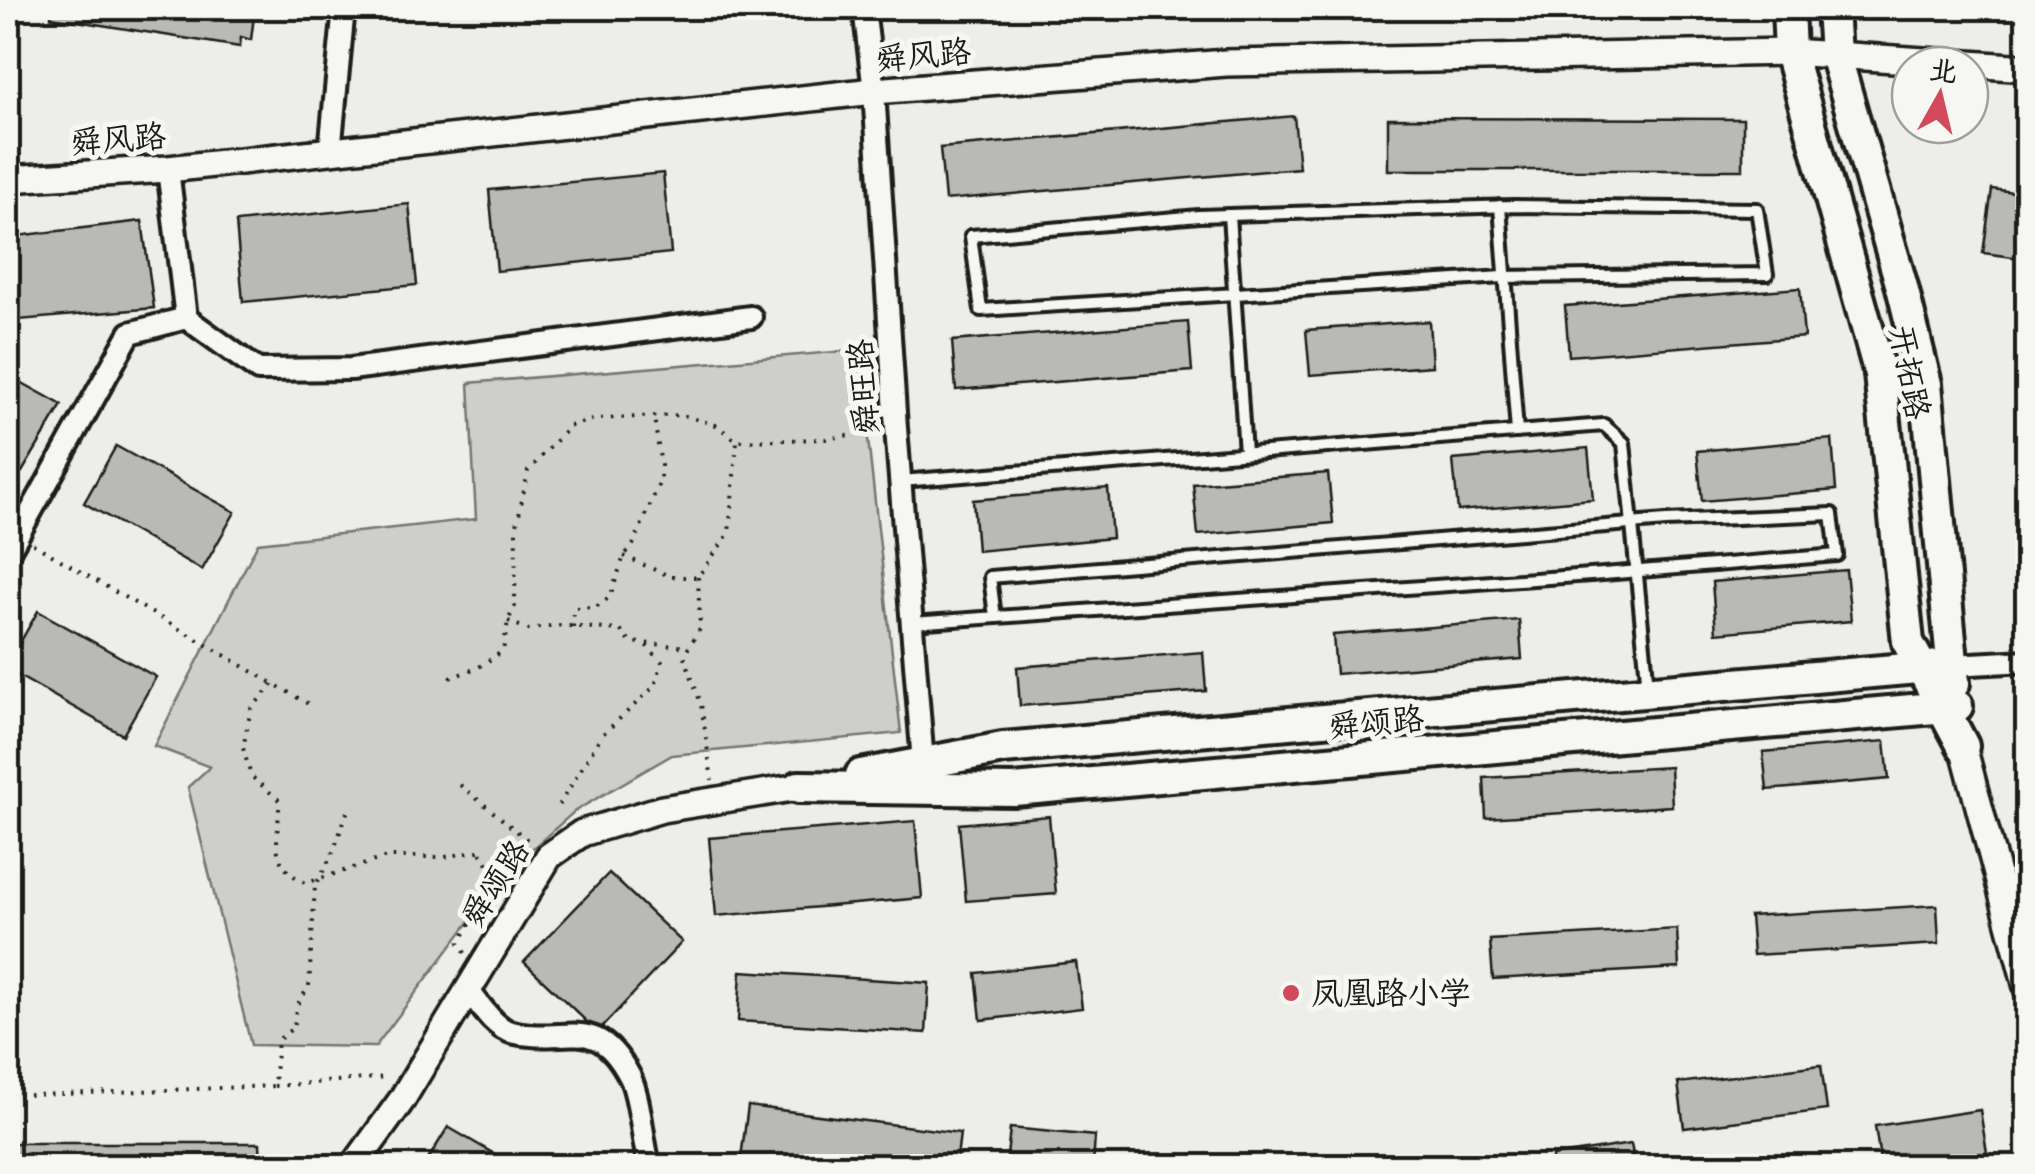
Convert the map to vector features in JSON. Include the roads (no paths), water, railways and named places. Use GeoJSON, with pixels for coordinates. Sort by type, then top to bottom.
{"type":"FeatureCollection","features":[{"type":"Feature","properties":{"kind":"main road","name":"开拓路"},"geometry":{"type":"LineString","coordinates":[[1788,8],[1790,52],[1880,374],[1908,642],[1937,666]]}},
{"type":"Feature","properties":{"kind":"main road","name":"开拓路"},"geometry":{"type":"LineString","coordinates":[[1832,8],[1835,54],[1926,384],[1937,666],[1963,746]]}},
{"type":"Feature","properties":{"kind":"main road","name":"舜颂路"},"geometry":{"type":"LineString","coordinates":[[799,788],[1003,748],[1937,666]]}},
{"type":"Feature","properties":{"kind":"main road","name":"舜颂路"},"geometry":{"type":"LineString","coordinates":[[799,788],[1014,790],[1950,706]]}},
{"type":"Feature","properties":{"kind":"street"},"geometry":{"type":"LineString","coordinates":[[330,151],[344,8]]}},
{"type":"Feature","properties":{"kind":"street","name":"舜旺路"},"geometry":{"type":"LineString","coordinates":[[864,8],[874,91],[923,763]]}},
{"type":"Feature","properties":{"kind":"street","name":"舜风路"},"geometry":{"type":"LineString","coordinates":[[8,178],[168,169],[874,91],[1226,63],[1790,52],[2028,68]]}},
{"type":"Feature","properties":{"kind":"street"},"geometry":{"type":"LineString","coordinates":[[168,169],[186,318],[258,370],[351,369],[751,317]]}},
{"type":"Feature","properties":{"kind":"street"},"geometry":{"type":"LineString","coordinates":[[13,544],[130,333],[186,318]]}},
{"type":"Feature","properties":{"kind":"street"},"geometry":{"type":"LineString","coordinates":[[1937,666],[2028,661]]}},
{"type":"Feature","properties":{"kind":"street","name":"开拓路"},"geometry":{"type":"LineString","coordinates":[[1963,746],[2028,991]]}},
{"type":"Feature","properties":{"kind":"street","name":"舜颂路"},"geometry":{"type":"LineString","coordinates":[[354,1166],[416,1075],[549,856],[582,833],[662,809],[799,788]]}},
{"type":"Feature","properties":{"kind":"street"},"geometry":{"type":"LineString","coordinates":[[2000,886],[2028,889]]}},
{"type":"Feature","properties":{"kind":"street"},"geometry":{"type":"LineString","coordinates":[[473,982],[496,1023],[509,1032],[574,1032],[611,1046],[632,1082],[648,1160],[645,1166]]}},
{"type":"Feature","properties":{"kind":"lane"},"geometry":{"type":"LineString","coordinates":[[1500,206],[1518,432]]}},
{"type":"Feature","properties":{"kind":"lane"},"geometry":{"type":"LineString","coordinates":[[1500,206],[1757,209],[1766,274],[1503,277],[981,310],[971,236],[1228,215],[1500,206]]}},
{"type":"Feature","properties":{"kind":"lane"},"geometry":{"type":"LineString","coordinates":[[1228,215],[1245,454]]}},
{"type":"Feature","properties":{"kind":"lane"},"geometry":{"type":"LineString","coordinates":[[900,481],[1604,425],[1624,443],[1649,692]]}},
{"type":"Feature","properties":{"kind":"lane"},"geometry":{"type":"LineString","coordinates":[[912,624],[1836,555],[1832,514],[1632,523],[990,576],[994,617]]}},
{"type":"Feature","properties":{"kind":"place","name":"凤凰路小学"},"geometry":{"type":"Point","coordinates":[1291,993]}}]}
